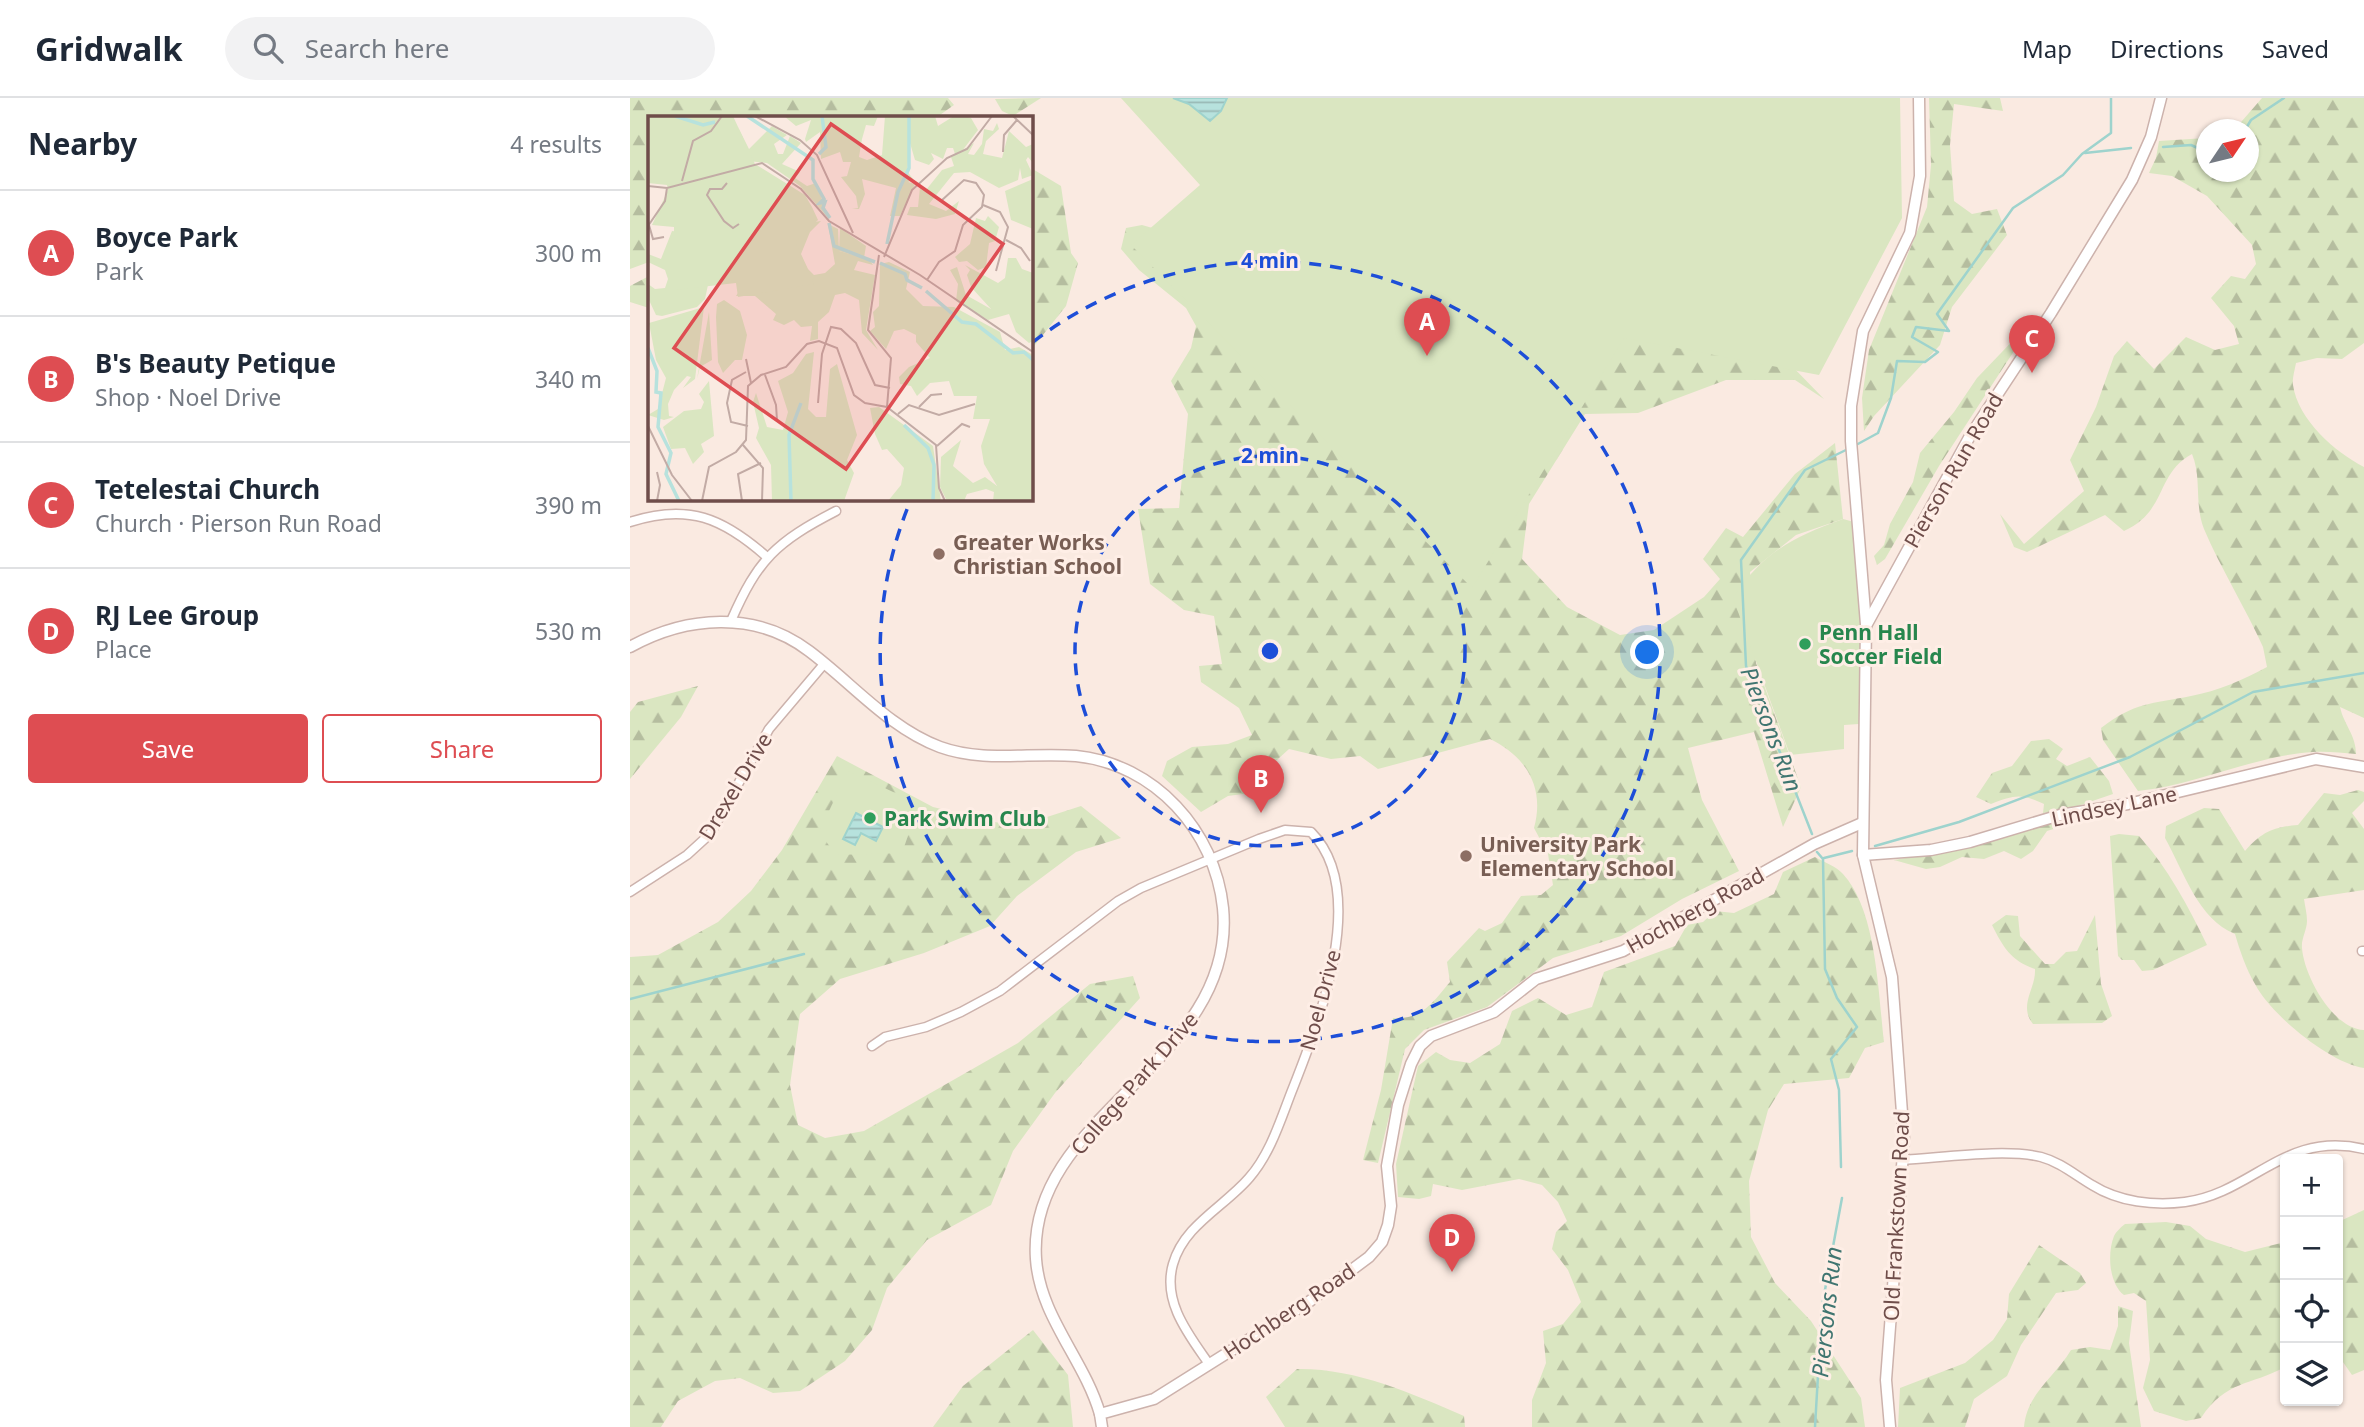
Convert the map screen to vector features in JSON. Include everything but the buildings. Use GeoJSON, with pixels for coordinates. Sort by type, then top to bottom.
{"type":"FeatureCollection","features":[{"type":"Feature","properties":{"kind":"street","name":"Old Frankstown Road"},"geometry":{"type":"LineString","coordinates":[[1890,1427],[1886,1380],[1902,1160],[1903,1106],[1892,978],[1863,855],[1867,624],[1851,447],[1852,406],[1863,331],[1910,233],[1920,176],[1919,98]]}},
{"type":"Feature","properties":{"kind":"street","name":"Pierson Run Road"},"geometry":{"type":"LineString","coordinates":[[1867,624],[1970,436],[2051,313],[2132,180],[2151,137],[2161,98]]}},
{"type":"Feature","properties":{"kind":"street"},"geometry":{"type":"LineString","coordinates":[[731,621],[748,582],[767,557],[803,528],[836,512]]}},
{"type":"Feature","properties":{"kind":"street"},"geometry":{"type":"LineString","coordinates":[[630,522],[673,514],[706,517],[740,533],[767,557]]}},
{"type":"Feature","properties":{"kind":"street","name":"College Park Drive"},"geometry":{"type":"LineString","coordinates":[[630,647],[675,627],[705,621],[731,621],[783,637],[806,649],[896,723],[941,747],[986,756],[1096,758],[1133,773],[1174,802],[1194,827],[1211,860],[1220,890],[1224,924],[1221,956],[1211,988],[1191,1022],[1063,1164],[1044,1200],[1035,1240],[1037,1273],[1045,1305],[1081,1365],[1100,1414]]}},
{"type":"Feature","properties":{"kind":"street","name":"Drexel Drive"},"geometry":{"type":"LineString","coordinates":[[630,892],[687,855],[710,834],[769,729],[824,664]]}},
{"type":"Feature","properties":{"kind":"street","name":"Lindsey Lane"},"geometry":{"type":"LineString","coordinates":[[1863,855],[1931,850],[1957,845],[2060,815],[2128,804],[2316,759],[2364,767]]}},
{"type":"Feature","properties":{"kind":"street","name":"Hochberg Road"},"geometry":{"type":"LineString","coordinates":[[1100,1414],[1154,1399],[1310,1301],[1369,1257],[1382,1242],[1391,1206],[1387,1166],[1398,1105],[1410,1064],[1420,1046],[1431,1036],[1494,1013],[1536,979],[1623,951],[1814,844],[1862,823]]}},
{"type":"Feature","properties":{"kind":"street","name":"Noel Drive"},"geometry":{"type":"LineString","coordinates":[[872,1045],[885,1037],[926,1027],[981,1001],[1037,965],[1118,901],[1140,888],[1285,830],[1311,832],[1324,845],[1331,859],[1336,895],[1336,943],[1317,1025],[1265,1155],[1250,1178],[1188,1233],[1173,1262],[1170,1296],[1186,1330],[1209,1364]]}},
{"type":"Feature","properties":{"kind":"street"},"geometry":{"type":"LineString","coordinates":[[1902,1160],[2017,1154],[2038,1157],[2054,1162],[2110,1194],[2159,1203],[2211,1196],[2286,1155],[2318,1146],[2364,1149]]}},
{"type":"Feature","properties":{"kind":"street"},"geometry":{"type":"LineString","coordinates":[[1100,1414],[1102,1427]]}},
{"type":"Feature","properties":{"kind":"green space"},"geometry":{"type":"Polygon","coordinates":[[[630,98],[948,98],[954,105],[938,116],[648,116],[648,262],[630,269],[630,98]]]}},
{"type":"Feature","properties":{"kind":"green space"},"geometry":{"type":"Polygon","coordinates":[[[1041,98],[1013,116],[1002,111],[995,99],[1041,98]]]}},
{"type":"Feature","properties":{"kind":"green space"},"geometry":{"type":"Polygon","coordinates":[[[1121,98],[1900,98],[1902,218],[1819,375],[1624,338],[1472,588],[1131,245],[1200,185],[1121,98]]]}},
{"type":"Feature","properties":{"kind":"green space"},"geometry":{"type":"Polygon","coordinates":[[[1299,98],[1718,290],[1824,399],[1795,380],[1726,380],[1638,413],[1585,414],[1529,504],[1522,559],[1567,607],[1620,635],[1654,630],[1704,597],[1720,579],[1703,559],[1726,528],[1743,537],[1795,474],[1835,443],[1843,519],[1796,535],[1750,572],[1756,663],[1801,787],[1783,827],[1754,732],[1688,748],[1702,800],[1739,871],[1682,899],[1621,936],[1553,958],[1487,1007],[1424,1030],[1405,1049],[1378,1163],[1363,1160],[1381,1090],[1393,1018],[1412,1016],[1432,1003],[1450,982],[1447,962],[1479,928],[1485,931],[1502,923],[1521,896],[1541,895],[1553,885],[1548,854],[1534,828],[1537,800],[1530,775],[1514,755],[1490,739],[1378,769],[1360,756],[1331,759],[1289,749],[1266,770],[1250,793],[1228,796],[1201,812],[1162,776],[1167,761],[1192,747],[1228,744],[1252,735],[1239,708],[1201,682],[1199,666],[1222,664],[1214,616],[1184,610],[1150,584],[1138,509],[1179,508],[1188,414],[1171,381],[1191,348],[1196,326],[1186,308],[1139,270],[1121,249],[1126,228],[1142,225],[1177,235],[1299,98]]]}},
{"type":"Feature","properties":{"kind":"green space"},"geometry":{"type":"Polygon","coordinates":[[[1929,98],[2000,98],[2003,111],[1954,104],[1950,145],[1954,201],[1972,214],[1997,209],[2007,235],[1952,307],[1940,345],[1874,416],[1864,431],[1862,398],[1869,350],[1927,207],[1931,165],[1929,98]]]}},
{"type":"Feature","properties":{"kind":"green space"},"geometry":{"type":"Polygon","coordinates":[[[2262,98],[2364,98],[2364,343],[2342,359],[2317,358],[2296,363],[2293,383],[2302,410],[2320,434],[2341,453],[2364,467],[2364,718],[2340,707],[2354,741],[2356,754],[2318,752],[2291,755],[2182,783],[2138,791],[2103,740],[2101,728],[2134,709],[2211,691],[2240,681],[2267,667],[2263,647],[2204,529],[2192,454],[2172,472],[2148,513],[2124,531],[2105,515],[2027,552],[2014,547],[2000,514],[2024,544],[2084,491],[2070,460],[2096,407],[2114,356],[2127,341],[2154,369],[2186,337],[2215,350],[2239,344],[2234,326],[2211,298],[2231,276],[2245,279],[2256,264],[2252,245],[2207,196],[2172,176],[2149,173],[2156,158],[2159,141],[2196,139],[2196,182],[2259,182],[2259,119],[2244,119],[2262,98]]]}},
{"type":"Feature","properties":{"kind":"green space"},"geometry":{"type":"Polygon","coordinates":[[[1032,169],[1061,186],[1071,253],[1078,263],[1066,306],[1032,349],[1032,169]]]}},
{"type":"Feature","properties":{"kind":"green space"},"geometry":{"type":"Polygon","coordinates":[[[648,277],[648,308],[630,302],[630,286],[648,277]]]}},
{"type":"Feature","properties":{"kind":"green space"},"geometry":{"type":"Polygon","coordinates":[[[2024,329],[2018,345],[1939,466],[1885,559],[1877,565],[1874,556],[1884,545],[1890,524],[1913,482],[1920,453],[1954,412],[1977,378],[2024,329]]]}},
{"type":"Feature","properties":{"kind":"green space","name":"Penn Hall Soccer Field"},"geometry":{"type":"Polygon","coordinates":[[[1843,519],[1854,522],[1862,624],[1859,724],[1844,725],[1844,749],[1790,755],[1733,598],[1756,569],[1780,548],[1809,532],[1843,519]]]}},
{"type":"Feature","properties":{"kind":"green space"},"geometry":{"type":"Polygon","coordinates":[[[698,686],[681,717],[630,779],[630,712],[638,702],[698,686]]]}},
{"type":"Feature","properties":{"kind":"green space"},"geometry":{"type":"Polygon","coordinates":[[[2049,739],[2063,749],[2056,759],[2067,766],[2090,757],[2109,781],[2113,794],[2069,809],[2043,813],[2044,804],[2029,798],[2012,797],[1991,804],[1976,797],[1992,773],[2012,766],[2031,741],[2049,739]]]}},
{"type":"Feature","properties":{"kind":"green space"},"geometry":{"type":"Polygon","coordinates":[[[837,756],[933,807],[1016,827],[1081,806],[1121,838],[1076,852],[1017,896],[990,926],[924,953],[840,979],[800,1014],[790,1085],[798,1125],[825,1138],[864,1131],[1018,1043],[1090,984],[1133,976],[1140,998],[1055,1093],[1013,1151],[991,1205],[927,1240],[887,1288],[872,1330],[845,1361],[800,1391],[773,1393],[740,1378],[715,1381],[678,1401],[661,1427],[630,1427],[630,957],[658,955],[718,922],[751,891],[782,850],[837,756]]]}},
{"type":"Feature","properties":{"kind":"green space","name":"Park Swim Club"},"geometry":{"type":"Polygon","coordinates":[[[848,771],[919,804],[902,853],[836,855],[819,832],[848,771]]]}},
{"type":"Feature","properties":{"kind":"green space"},"geometry":{"type":"Polygon","coordinates":[[[2358,790],[2364,792],[2364,801],[2352,813],[2364,829],[2364,890],[2304,899],[2307,921],[2302,948],[2314,986],[2331,1011],[2342,1021],[2364,1030],[2364,1068],[2335,1057],[2319,1047],[2274,1010],[2252,978],[2235,934],[2222,927],[2202,906],[2165,838],[2166,826],[2204,808],[2219,809],[2245,851],[2268,832],[2298,825],[2324,793],[2340,795],[2358,790]]]}},
{"type":"Feature","properties":{"kind":"green space"},"geometry":{"type":"Polygon","coordinates":[[[2057,820],[2073,823],[2047,831],[2033,851],[2021,859],[2004,851],[1984,859],[1962,857],[1940,867],[1926,869],[1894,860],[1971,847],[2057,820]]]}},
{"type":"Feature","properties":{"kind":"green space"},"geometry":{"type":"Polygon","coordinates":[[[2110,836],[2139,836],[2149,848],[2177,888],[2207,945],[2153,970],[2142,971],[2134,960],[2122,960],[2118,956],[2110,836]]]}},
{"type":"Feature","properties":{"kind":"green space"},"geometry":{"type":"Polygon","coordinates":[[[1815,857],[1843,874],[1863,909],[1874,954],[1884,1042],[1865,1048],[1849,1078],[1784,1084],[1768,1110],[1749,1181],[1751,1237],[1775,1283],[1811,1321],[1861,1398],[1865,1427],[1532,1427],[1532,1400],[1546,1363],[1543,1331],[1563,1324],[1581,1302],[1568,1270],[1552,1249],[1556,1232],[1567,1221],[1558,1202],[1542,1185],[1519,1179],[1462,1190],[1433,1184],[1431,1196],[1419,1199],[1398,1197],[1396,1164],[1418,1066],[1436,1052],[1450,1060],[1470,1063],[1500,1044],[1512,1011],[1538,998],[1566,1015],[1592,1007],[1604,972],[1675,946],[1687,925],[1703,922],[1715,911],[1734,913],[1774,894],[1783,872],[1815,857]]]}},
{"type":"Feature","properties":{"kind":"green space"},"geometry":{"type":"Polygon","coordinates":[[[2006,915],[2018,916],[2020,936],[2045,964],[2054,964],[2066,952],[2077,951],[2095,915],[2101,984],[2112,1016],[2102,1023],[2033,1024],[2027,1004],[2035,969],[2020,962],[2009,952],[1992,925],[2006,915]]]}},
{"type":"Feature","properties":{"kind":"green space"},"geometry":{"type":"Polygon","coordinates":[[[2364,1210],[2364,1370],[2352,1375],[2343,1362],[2343,1220],[2364,1210]]]}},
{"type":"Feature","properties":{"kind":"green space"},"geometry":{"type":"Polygon","coordinates":[[[2166,1222],[2190,1226],[2206,1239],[2245,1252],[2280,1243],[2280,1369],[2229,1390],[2210,1406],[2201,1418],[2186,1421],[2154,1411],[2143,1388],[2150,1360],[2146,1301],[2134,1293],[2124,1295],[2112,1276],[2112,1243],[2115,1234],[2125,1224],[2166,1222]]]}},
{"type":"Feature","properties":{"kind":"green space"},"geometry":{"type":"Polygon","coordinates":[[[2039,1245],[2080,1273],[2086,1283],[2078,1290],[2056,1293],[2021,1345],[2007,1376],[1974,1399],[1965,1427],[1898,1427],[1900,1388],[1965,1363],[1993,1340],[2007,1319],[2009,1294],[2039,1245]]]}},
{"type":"Feature","properties":{"kind":"green space"},"geometry":{"type":"Polygon","coordinates":[[[2118,1306],[2133,1311],[2129,1343],[2141,1427],[2024,1427],[2030,1404],[2071,1350],[2090,1347],[2110,1350],[2118,1326],[2118,1306]]]}},
{"type":"Feature","properties":{"kind":"green space"},"geometry":{"type":"Polygon","coordinates":[[[1033,1330],[1068,1375],[1073,1427],[933,1427],[963,1386],[1033,1330]]]}},
{"type":"Feature","properties":{"kind":"green space"},"geometry":{"type":"Polygon","coordinates":[[[1297,1369],[1340,1373],[1382,1383],[1464,1416],[1465,1427],[1285,1427],[1266,1397],[1297,1369]]]}},
{"type":"Feature","properties":{"kind":"water"},"geometry":{"type":"Polygon","coordinates":[[[1173,98],[1227,98],[1221,111],[1210,121],[1189,104],[1173,98]]]}},
{"type":"Feature","properties":{"kind":"water"},"geometry":{"type":"Polygon","coordinates":[[[856,813],[883,827],[876,841],[861,833],[855,845],[843,839],[856,813]]]}},
{"type":"Feature","properties":{"kind":"waterway","name":"Piersons Run"},"geometry":{"type":"LineString","coordinates":[[1856,445],[1878,433],[1891,398],[1897,361],[1925,362],[1938,352],[1912,337],[1916,327],[1949,331],[1937,314],[2013,208],[2063,175],[2082,154],[2111,133],[2111,98]]}},
{"type":"Feature","properties":{"kind":"waterway"},"geometry":{"type":"LineString","coordinates":[[2252,119],[2284,98]]}},
{"type":"Feature","properties":{"kind":"waterway"},"geometry":{"type":"LineString","coordinates":[[2163,147],[2191,145],[2196,147]]}},
{"type":"Feature","properties":{"kind":"waterway"},"geometry":{"type":"LineString","coordinates":[[2085,153],[2131,148]]}},
{"type":"Feature","properties":{"kind":"waterway","name":"Piersons Run"},"geometry":{"type":"LineString","coordinates":[[1812,834],[1746,666],[1741,560],[1805,470],[1850,448]]}},
{"type":"Feature","properties":{"kind":"waterway"},"geometry":{"type":"LineString","coordinates":[[1875,846],[1959,822],[2130,757],[2253,692],[2364,673]]}},
{"type":"Feature","properties":{"kind":"waterway"},"geometry":{"type":"LineString","coordinates":[[1824,858],[1852,851]]}},
{"type":"Feature","properties":{"kind":"waterway","name":"Piersons Run"},"geometry":{"type":"LineString","coordinates":[[1817,852],[1823,859],[1825,969],[1837,998],[1857,1027],[1831,1059],[1839,1090],[1841,1167]]}},
{"type":"Feature","properties":{"kind":"waterway"},"geometry":{"type":"LineString","coordinates":[[630,999],[804,954]]}},
{"type":"Feature","properties":{"kind":"waterway","name":"Piersons Run"},"geometry":{"type":"LineString","coordinates":[[1815,1427],[1822,1306],[1842,1198]]}},
{"type":"Feature","properties":{"kind":"place","name":"Boyce Park"},"geometry":{"type":"Point","coordinates":[1427,356]}},
{"type":"Feature","properties":{"kind":"place","name":"Tetelestai Church"},"geometry":{"type":"Point","coordinates":[2032,373]}},
{"type":"Feature","properties":{"kind":"place","name":"Greater Works Christian School"},"geometry":{"type":"Point","coordinates":[939,554]}},
{"type":"Feature","properties":{"kind":"place","name":"Penn Hall Soccer Field"},"geometry":{"type":"Point","coordinates":[1805,644]}},
{"type":"Feature","properties":{"kind":"place","name":"B's Beauty Petique"},"geometry":{"type":"Point","coordinates":[1261,813]}},
{"type":"Feature","properties":{"kind":"place","name":"Park Swim Club"},"geometry":{"type":"Point","coordinates":[870,818]}},
{"type":"Feature","properties":{"kind":"place","name":"University Park Elementary School"},"geometry":{"type":"Point","coordinates":[1466,856]}},
{"type":"Feature","properties":{"kind":"place","name":"RJ Lee Group"},"geometry":{"type":"Point","coordinates":[1452,1272]}}]}
